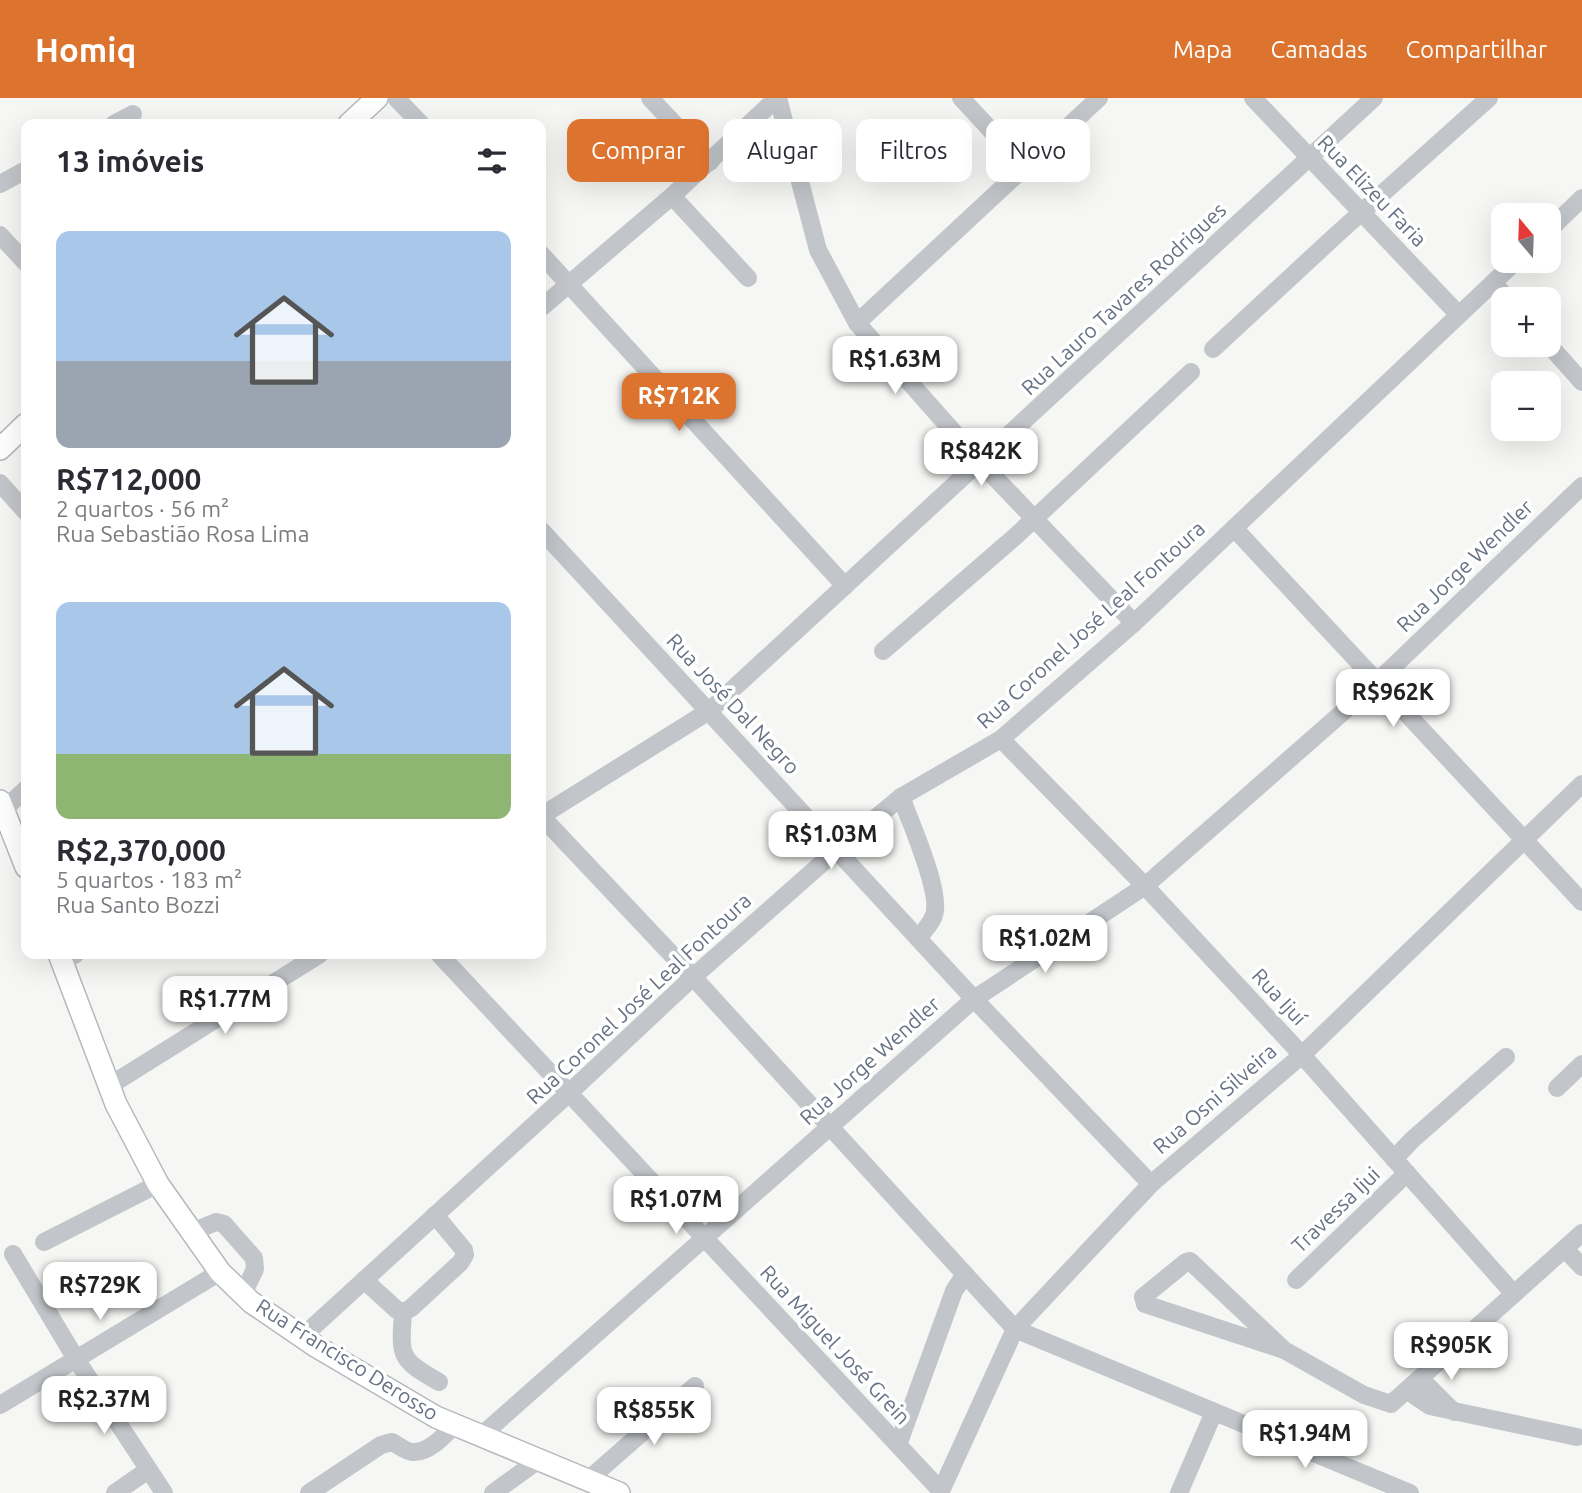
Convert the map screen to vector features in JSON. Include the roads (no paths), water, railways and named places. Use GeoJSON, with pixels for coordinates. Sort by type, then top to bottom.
{"type":"FeatureCollection","features":[{"type":"Feature","properties":{"kind":"main road"},"geometry":{"type":"LineString","coordinates":[[354,119],[377,98]]}},
{"type":"Feature","properties":{"kind":"main road"},"geometry":{"type":"LineString","coordinates":[[0,449],[21,429]]}},
{"type":"Feature","properties":{"kind":"main road"},"geometry":{"type":"LineString","coordinates":[[1,808],[21,855]]}},
{"type":"Feature","properties":{"kind":"main road","name":"Rua Francisco Derosso"},"geometry":{"type":"LineString","coordinates":[[67,959],[116,1104],[158,1184],[220,1272],[251,1303],[436,1417],[619,1493]]}},
{"type":"Feature","properties":{"kind":"street"},"geometry":{"type":"LineString","coordinates":[[396,98],[416,119]]}},
{"type":"Feature","properties":{"kind":"street"},"geometry":{"type":"LineString","coordinates":[[650,98],[710,162]]}},
{"type":"Feature","properties":{"kind":"street"},"geometry":{"type":"LineString","coordinates":[[546,303],[672,196],[777,98],[818,250],[857,323],[980,462],[1134,623]]}},
{"type":"Feature","properties":{"kind":"street"},"geometry":{"type":"LineString","coordinates":[[961,98],[986,125]]}},
{"type":"Feature","properties":{"kind":"street"},"geometry":{"type":"LineString","coordinates":[[1076,119],[1099,98]]}},
{"type":"Feature","properties":{"kind":"street","name":"Rua Elizeu Faria"},"geometry":{"type":"LineString","coordinates":[[1253,98],[1459,315]]}},
{"type":"Feature","properties":{"kind":"street","name":"Rua Lauro Tavares Rodrigues"},"geometry":{"type":"LineString","coordinates":[[546,813],[709,711],[1374,98]]}},
{"type":"Feature","properties":{"kind":"street"},"geometry":{"type":"LineString","coordinates":[[1213,349],[1489,98]]}},
{"type":"Feature","properties":{"kind":"street"},"geometry":{"type":"LineString","coordinates":[[124,119],[133,114]]}},
{"type":"Feature","properties":{"kind":"street"},"geometry":{"type":"LineString","coordinates":[[0,184],[21,173]]}},
{"type":"Feature","properties":{"kind":"street"},"geometry":{"type":"LineString","coordinates":[[857,323],[1009,182]]}},
{"type":"Feature","properties":{"kind":"street"},"geometry":{"type":"LineString","coordinates":[[672,196],[748,278]]}},
{"type":"Feature","properties":{"kind":"street"},"geometry":{"type":"LineString","coordinates":[[1561,218],[1582,198]]}},
{"type":"Feature","properties":{"kind":"street"},"geometry":{"type":"LineString","coordinates":[[0,235],[21,258]]}},
{"type":"Feature","properties":{"kind":"street"},"geometry":{"type":"LineString","coordinates":[[546,259],[845,586]]}},
{"type":"Feature","properties":{"kind":"street","name":"Rua Coronel José Leal Fontoura"},"geometry":{"type":"LineString","coordinates":[[302,1336],[693,977],[837,849],[901,797],[1001,739],[1134,623],[1503,273]]}},
{"type":"Feature","properties":{"kind":"street"},"geometry":{"type":"LineString","coordinates":[[1493,283],[1497,287]]}},
{"type":"Feature","properties":{"kind":"street"},"geometry":{"type":"LineString","coordinates":[[1560,357],[1582,382]]}},
{"type":"Feature","properties":{"kind":"street"},"geometry":{"type":"LineString","coordinates":[[883,651],[1034,518],[1191,372]]}},
{"type":"Feature","properties":{"kind":"street"},"geometry":{"type":"LineString","coordinates":[[0,483],[21,506]]}},
{"type":"Feature","properties":{"kind":"street","name":"Rua Jorge Wendler"},"geometry":{"type":"LineString","coordinates":[[482,1436],[974,999],[1145,886],[1376,683],[1582,486]]}},
{"type":"Feature","properties":{"kind":"street"},"geometry":{"type":"LineString","coordinates":[[1234,528],[1582,902]]}},
{"type":"Feature","properties":{"kind":"street","name":"Rua José Dal Negro"},"geometry":{"type":"LineString","coordinates":[[546,535],[974,999],[1150,1184]]}},
{"type":"Feature","properties":{"kind":"street","name":"Rua Ijuí"},"geometry":{"type":"LineString","coordinates":[[1001,739],[1145,886],[1302,1055],[1514,1294]]}},
{"type":"Feature","properties":{"kind":"street","name":"Rua Osni Silveira"},"geometry":{"type":"LineString","coordinates":[[941,1492],[1015,1329],[1150,1184],[1302,1055],[1582,784]]}},
{"type":"Feature","properties":{"kind":"street"},"geometry":{"type":"LineString","coordinates":[[1,808],[21,793]]}},
{"type":"Feature","properties":{"kind":"street"},"geometry":{"type":"LineString","coordinates":[[901,797],[936,901],[934,915],[919,938]]}},
{"type":"Feature","properties":{"kind":"street"},"geometry":{"type":"LineString","coordinates":[[546,821],[693,977],[1015,1329],[1410,1493]]}},
{"type":"Feature","properties":{"kind":"street"},"geometry":{"type":"LineString","coordinates":[[109,1086],[312,959]]}},
{"type":"Feature","properties":{"kind":"street","name":"Rua Miguel José Grein"},"geometry":{"type":"LineString","coordinates":[[444,959],[941,1492]]}},
{"type":"Feature","properties":{"kind":"street"},"geometry":{"type":"LineString","coordinates":[[1394,1159],[1506,1057]]}},
{"type":"Feature","properties":{"kind":"street"},"geometry":{"type":"LineString","coordinates":[[1557,1088],[1582,1065]]}},
{"type":"Feature","properties":{"kind":"street","name":"Travessa Ijui"},"geometry":{"type":"LineString","coordinates":[[1296,1280],[1407,1173]]}},
{"type":"Feature","properties":{"kind":"street"},"geometry":{"type":"LineString","coordinates":[[44,1242],[158,1184]]}},
{"type":"Feature","properties":{"kind":"street"},"geometry":{"type":"LineString","coordinates":[[364,1280],[397,1310],[403,1312],[411,1308],[460,1263],[465,1255],[464,1250],[435,1215]]}},
{"type":"Feature","properties":{"kind":"street"},"geometry":{"type":"LineString","coordinates":[[192,1232],[216,1222],[224,1224],[254,1258],[255,1269],[243,1294]]}},
{"type":"Feature","properties":{"kind":"street"},"geometry":{"type":"LineString","coordinates":[[1406,1393],[1582,1233]]}},
{"type":"Feature","properties":{"kind":"street"},"geometry":{"type":"LineString","coordinates":[[1565,1249],[1582,1267]]}},
{"type":"Feature","properties":{"kind":"street"},"geometry":{"type":"LineString","coordinates":[[13,1254],[76,1359],[164,1493]]}},
{"type":"Feature","properties":{"kind":"street"},"geometry":{"type":"LineString","coordinates":[[1284,1350],[1190,1261],[1143,1297],[1145,1304],[1284,1350],[1364,1395],[1406,1393],[1430,1406],[1577,1437]]}},
{"type":"Feature","properties":{"kind":"street"},"geometry":{"type":"LineString","coordinates":[[0,1405],[220,1272]]}},
{"type":"Feature","properties":{"kind":"street"},"geometry":{"type":"LineString","coordinates":[[898,1445],[954,1291],[964,1274]]}},
{"type":"Feature","properties":{"kind":"street"},"geometry":{"type":"LineString","coordinates":[[403,1312],[403,1354],[413,1367],[439,1382]]}},
{"type":"Feature","properties":{"kind":"street"},"geometry":{"type":"LineString","coordinates":[[588,1480],[695,1386]]}},
{"type":"Feature","properties":{"kind":"street"},"geometry":{"type":"LineString","coordinates":[[1179,1493],[1214,1412]]}},
{"type":"Feature","properties":{"kind":"street"},"geometry":{"type":"LineString","coordinates":[[309,1493],[381,1445],[392,1442],[407,1450],[421,1451],[440,1439],[455,1424]]}},
{"type":"Feature","properties":{"kind":"street"},"geometry":{"type":"LineString","coordinates":[[493,1493],[540,1459]]}},
{"type":"Feature","properties":{"kind":"street"},"geometry":{"type":"LineString","coordinates":[[115,1493],[148,1469]]}}]}
